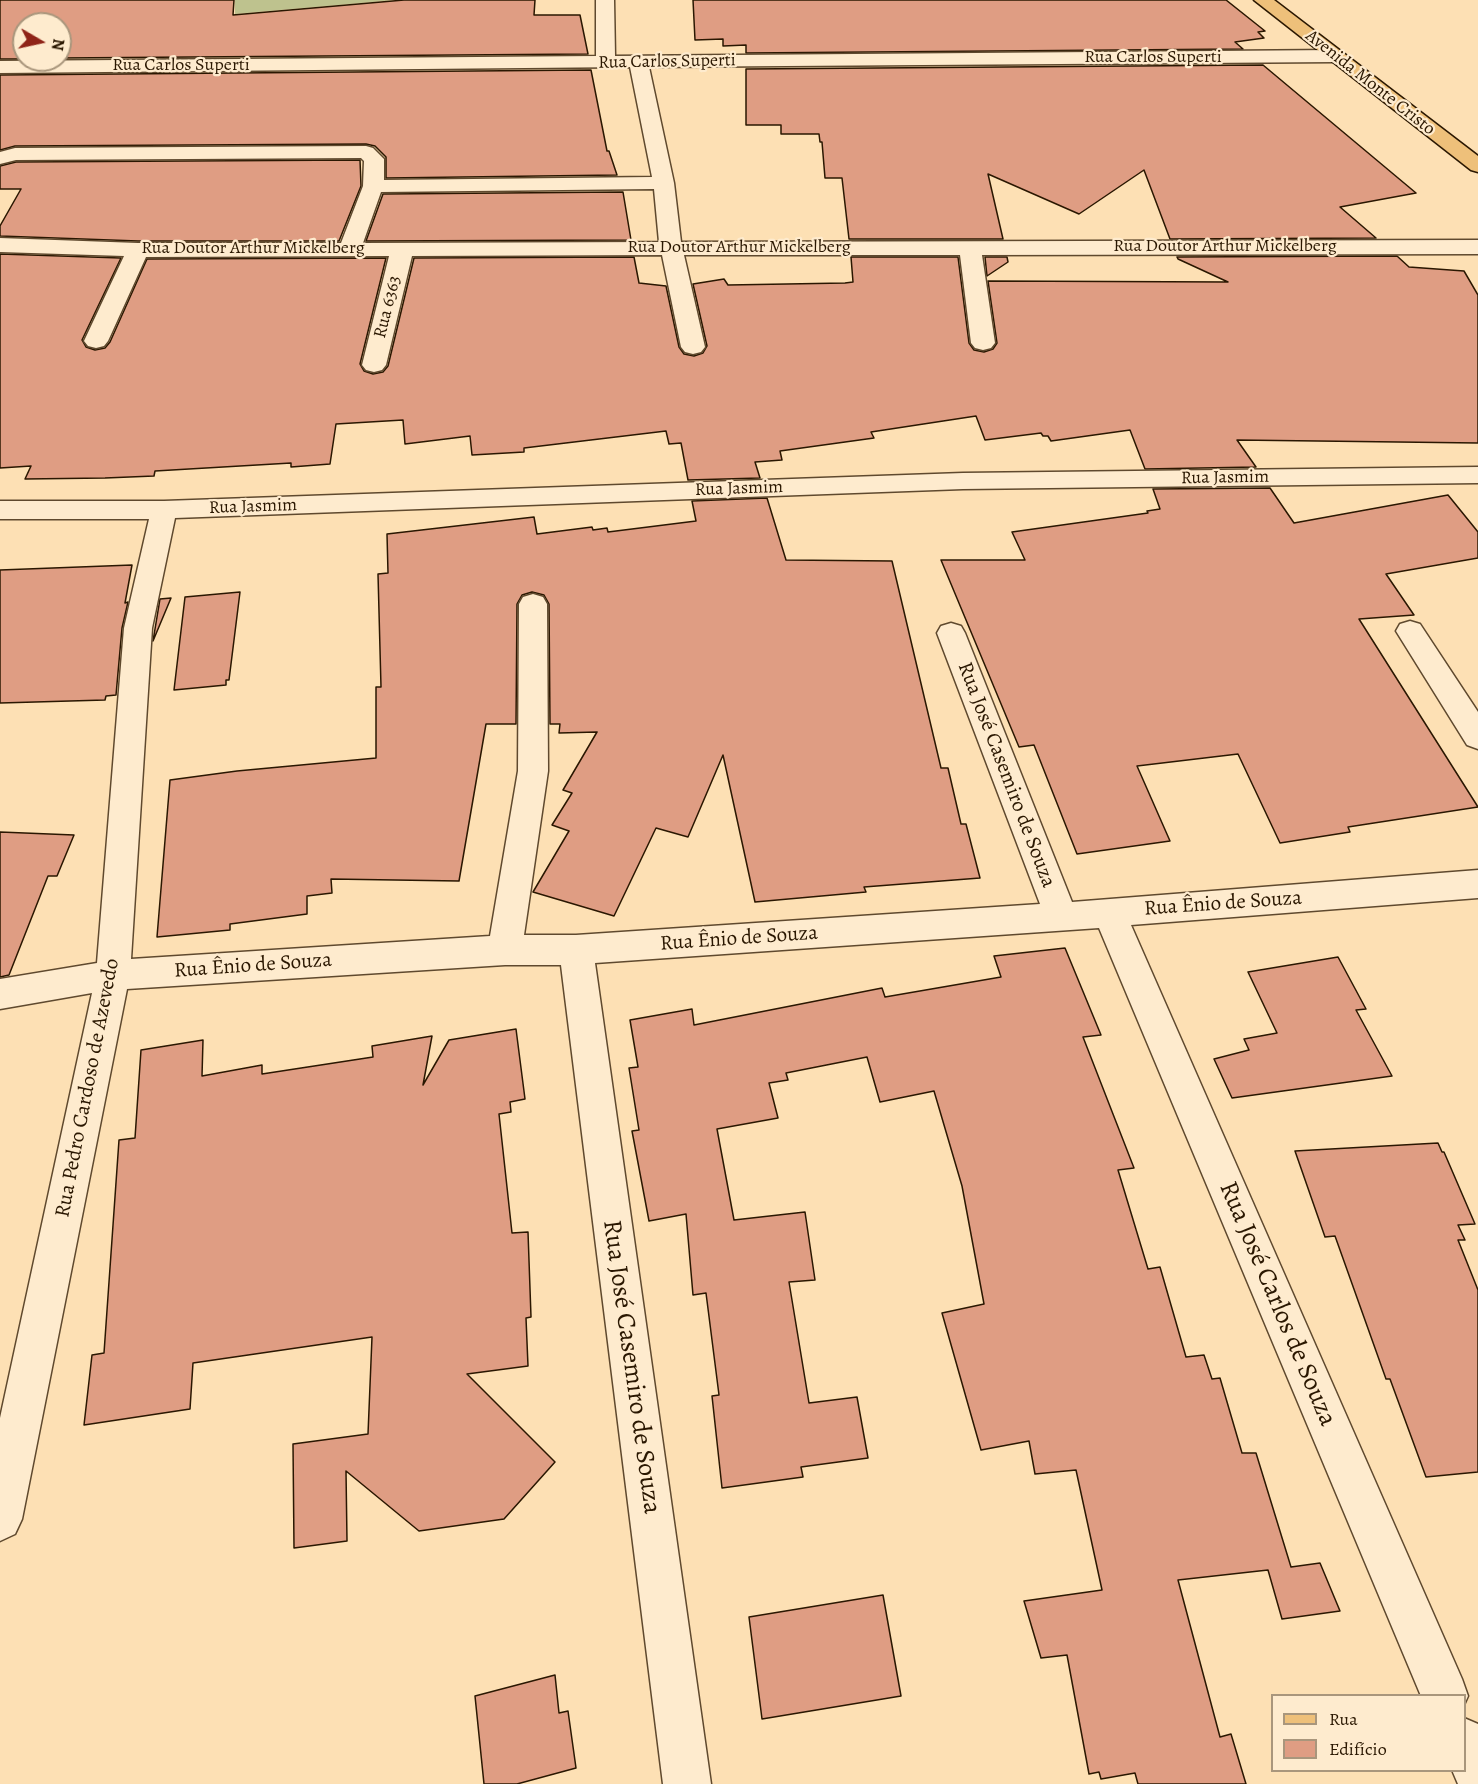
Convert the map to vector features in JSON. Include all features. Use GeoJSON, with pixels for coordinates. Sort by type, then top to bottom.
{"type":"FeatureCollection","features":[{"type":"Feature","properties":{"kind":"main road","name":"Avenida Monte Cristo"},"geometry":{"type":"LineString","coordinates":[[1263,0],[1478,166]]}},
{"type":"Feature","properties":{"kind":"street"},"geometry":{"type":"LineString","coordinates":[[605,0],[606,63]]}},
{"type":"Feature","properties":{"kind":"street","name":"Rua Carlos Superti"},"geometry":{"type":"LineString","coordinates":[[0,67],[1335,56]]}},
{"type":"Feature","properties":{"kind":"street"},"geometry":{"type":"LineString","coordinates":[[638,62],[664,183],[671,248],[693,346]]}},
{"type":"Feature","properties":{"kind":"street"},"geometry":{"type":"LineString","coordinates":[[0,158],[15,154],[366,152],[374,159],[373,186],[350,249]]}},
{"type":"Feature","properties":{"kind":"street"},"geometry":{"type":"LineString","coordinates":[[373,186],[664,183]]}},
{"type":"Feature","properties":{"kind":"street","name":"Rua Doutor Arthur Mickelberg"},"geometry":{"type":"LineString","coordinates":[[0,245],[138,250],[1478,247]]}},
{"type":"Feature","properties":{"kind":"street"},"geometry":{"type":"LineString","coordinates":[[970,247],[983,342]]}},
{"type":"Feature","properties":{"kind":"street"},"geometry":{"type":"LineString","coordinates":[[96,341],[138,250]]}},
{"type":"Feature","properties":{"kind":"street","name":"Rua 6363"},"geometry":{"type":"LineString","coordinates":[[374,365],[402,250]]}},
{"type":"Feature","properties":{"kind":"street","name":"Rua Jasmim"},"geometry":{"type":"LineString","coordinates":[[0,510],[164,510],[963,481],[1478,475]]}},
{"type":"Feature","properties":{"kind":"street","name":"Rua Pedro Cardoso de Azevedo"},"geometry":{"type":"LineString","coordinates":[[0,1519],[113,975],[138,628],[164,510]]}},
{"type":"Feature","properties":{"kind":"street"},"geometry":{"type":"LineString","coordinates":[[505,950],[532,771],[533,604]]}},
{"type":"Feature","properties":{"kind":"street"},"geometry":{"type":"LineString","coordinates":[[1410,631],[1478,737]]}},
{"type":"Feature","properties":{"kind":"street","name":"Rua José Casemiro de Souza"},"geometry":{"type":"LineString","coordinates":[[951,633],[1061,917]]}},
{"type":"Feature","properties":{"kind":"street","name":"Rua Ênio de Souza"},"geometry":{"type":"LineString","coordinates":[[0,994],[113,975],[505,950],[576,950],[1061,917],[1478,884]]}},
{"type":"Feature","properties":{"kind":"street","name":"Rua José Carlos de Souza"},"geometry":{"type":"LineString","coordinates":[[1108,913],[1445,1694]]}},
{"type":"Feature","properties":{"kind":"street","name":"Rua José Casemiro de Souza"},"geometry":{"type":"LineString","coordinates":[[576,950],[687,1784]]}},
{"type":"Feature","properties":{"kind":"street"},"geometry":{"type":"LineString","coordinates":[[1466,1746],[1478,1773]]}},
{"type":"Feature","properties":{"kind":"green space"},"geometry":{"type":"Polygon","coordinates":[[[235,0],[396,0],[235,14],[235,0]]]}},
{"type":"Feature","properties":{"kind":"building"},"geometry":{"type":"Polygon","coordinates":[[[0,0],[234,0],[233,15],[404,0],[535,0],[534,15],[580,15],[588,54],[72,58],[72,12],[12,12],[12,59],[0,59],[0,0]]]}},
{"type":"Feature","properties":{"kind":"building"},"geometry":{"type":"Polygon","coordinates":[[[693,0],[1226,0],[1265,31],[1258,32],[1264,38],[1235,42],[1243,49],[746,53],[746,45],[723,46],[723,39],[695,40],[693,0]]]}},
{"type":"Feature","properties":{"kind":"building"},"geometry":{"type":"Polygon","coordinates":[[[1263,65],[1416,193],[1340,207],[1376,238],[1170,239],[1144,170],[1079,214],[988,174],[1003,239],[849,239],[842,178],[825,178],[822,142],[820,142],[819,134],[781,134],[781,125],[746,125],[746,69],[1263,65]]]}},
{"type":"Feature","properties":{"kind":"building"},"geometry":{"type":"Polygon","coordinates":[[[591,70],[607,151],[609,151],[617,175],[386,178],[386,157],[375,146],[366,144],[15,146],[0,150],[0,75],[591,70]]]}},
{"type":"Feature","properties":{"kind":"building"},"geometry":{"type":"Polygon","coordinates":[[[360,160],[361,186],[339,241],[138,241],[0,236],[0,226],[21,189],[0,189],[0,166],[16,162],[360,160]]]}},
{"type":"Feature","properties":{"kind":"building"},"geometry":{"type":"Polygon","coordinates":[[[623,192],[631,240],[366,241],[383,194],[623,192]]]}},
{"type":"Feature","properties":{"kind":"building"},"geometry":{"type":"Polygon","coordinates":[[[0,254],[121,258],[82,340],[86,347],[95,350],[105,348],[110,342],[147,259],[386,258],[360,364],[364,371],[373,374],[383,372],[388,366],[414,258],[634,257],[639,283],[666,286],[679,347],[684,354],[694,356],[703,353],[707,346],[693,284],[724,279],[728,285],[853,282],[851,257],[958,257],[969,343],[974,350],[984,352],[993,349],[997,343],[988,281],[1228,282],[1177,257],[1397,256],[1409,267],[1464,271],[1478,295],[1478,443],[1237,440],[1256,467],[1145,469],[1130,430],[1051,441],[1048,436],[1043,436],[1041,433],[985,440],[976,416],[871,432],[874,438],[780,451],[782,460],[755,462],[760,478],[688,480],[681,443],[669,444],[666,431],[524,448],[524,452],[472,455],[470,436],[405,444],[403,420],[336,424],[330,464],[291,467],[291,463],[155,471],[154,476],[25,479],[31,466],[0,468],[0,254]]]}},
{"type":"Feature","properties":{"kind":"building"},"geometry":{"type":"Polygon","coordinates":[[[985,257],[1007,257],[1008,262],[987,276],[985,257]]]}},
{"type":"Feature","properties":{"kind":"building"},"geometry":{"type":"Polygon","coordinates":[[[1270,488],[1294,523],[1448,495],[1478,532],[1478,558],[1386,574],[1414,615],[1359,619],[1478,807],[1348,827],[1350,832],[1280,843],[1238,754],[1137,766],[1170,841],[1077,854],[1034,745],[1019,747],[941,560],[1025,560],[1012,532],[1148,513],[1147,511],[1160,509],[1153,489],[1270,488]]]}},
{"type":"Feature","properties":{"kind":"building"},"geometry":{"type":"Polygon","coordinates":[[[767,498],[786,560],[892,561],[941,768],[948,768],[961,824],[966,824],[980,878],[864,887],[866,892],[755,902],[723,755],[688,837],[656,828],[614,916],[533,892],[569,831],[552,825],[572,793],[563,790],[597,732],[559,733],[560,724],[550,724],[549,604],[544,595],[532,592],[522,595],[517,604],[516,724],[486,724],[459,881],[331,879],[332,893],[307,896],[307,914],[230,924],[230,930],[157,937],[170,780],[237,771],[376,758],[376,687],[381,687],[378,574],[388,573],[387,534],[534,517],[537,534],[592,527],[593,530],[607,528],[608,532],[696,521],[692,501],[767,498]]]}},
{"type":"Feature","properties":{"kind":"building"},"geometry":{"type":"Polygon","coordinates":[[[132,565],[125,603],[128,602],[122,628],[116,695],[106,696],[105,700],[0,703],[0,570],[132,565]]]}},
{"type":"Feature","properties":{"kind":"building"},"geometry":{"type":"Polygon","coordinates":[[[240,592],[229,680],[226,680],[226,685],[174,690],[185,597],[240,592]]]}},
{"type":"Feature","properties":{"kind":"building"},"geometry":{"type":"Polygon","coordinates":[[[171,598],[153,641],[160,599],[171,598]]]}},
{"type":"Feature","properties":{"kind":"building"},"geometry":{"type":"Polygon","coordinates":[[[0,832],[74,835],[57,876],[48,876],[9,975],[0,977],[0,832]]]}},
{"type":"Feature","properties":{"kind":"building"},"geometry":{"type":"Polygon","coordinates":[[[1065,948],[1101,1035],[1083,1037],[1134,1168],[1118,1170],[1148,1269],[1160,1267],[1186,1357],[1204,1355],[1212,1379],[1220,1378],[1242,1453],[1256,1453],[1291,1567],[1320,1563],[1340,1611],[1282,1619],[1268,1570],[1178,1580],[1220,1737],[1231,1734],[1246,1784],[1138,1784],[1135,1773],[1101,1779],[1099,1772],[1089,1774],[1067,1655],[1041,1658],[1024,1601],[1102,1590],[1076,1470],[1035,1474],[1029,1441],[981,1450],[942,1313],[984,1304],[962,1186],[934,1091],[880,1102],[867,1057],[786,1073],[788,1080],[769,1083],[778,1118],[717,1129],[734,1220],[805,1212],[815,1280],[789,1282],[809,1403],[857,1397],[868,1458],[801,1467],[803,1477],[722,1488],[712,1396],[719,1395],[706,1293],[693,1295],[686,1214],[649,1221],[632,1131],[639,1130],[629,1068],[638,1067],[630,1020],[692,1009],[694,1025],[882,988],[885,997],[1001,977],[994,956],[1065,948]]]}},
{"type":"Feature","properties":{"kind":"building"},"geometry":{"type":"Polygon","coordinates":[[[1338,957],[1366,1009],[1356,1010],[1392,1076],[1232,1098],[1214,1059],[1249,1050],[1244,1039],[1277,1033],[1248,972],[1338,957]]]}},
{"type":"Feature","properties":{"kind":"building"},"geometry":{"type":"Polygon","coordinates":[[[516,1029],[525,1099],[510,1102],[511,1112],[499,1114],[512,1233],[528,1232],[531,1317],[526,1318],[528,1366],[467,1374],[555,1462],[504,1519],[419,1531],[346,1471],[347,1541],[294,1548],[293,1444],[368,1434],[372,1337],[193,1363],[190,1409],[84,1425],[92,1355],[104,1353],[119,1140],[135,1138],[141,1050],[203,1040],[202,1076],[262,1065],[262,1074],[373,1057],[372,1046],[432,1036],[423,1085],[449,1040],[516,1029]]]}},
{"type":"Feature","properties":{"kind":"building"},"geometry":{"type":"Polygon","coordinates":[[[1438,1143],[1475,1224],[1458,1225],[1465,1240],[1458,1240],[1478,1290],[1478,1472],[1426,1477],[1390,1379],[1386,1379],[1335,1236],[1325,1237],[1295,1151],[1438,1143]]]}},
{"type":"Feature","properties":{"kind":"building"},"geometry":{"type":"Polygon","coordinates":[[[883,1595],[901,1696],[762,1719],[749,1617],[883,1595]]]}},
{"type":"Feature","properties":{"kind":"building"},"geometry":{"type":"Polygon","coordinates":[[[555,1675],[559,1713],[568,1711],[576,1768],[517,1784],[484,1784],[475,1696],[555,1675]]]}}]}
